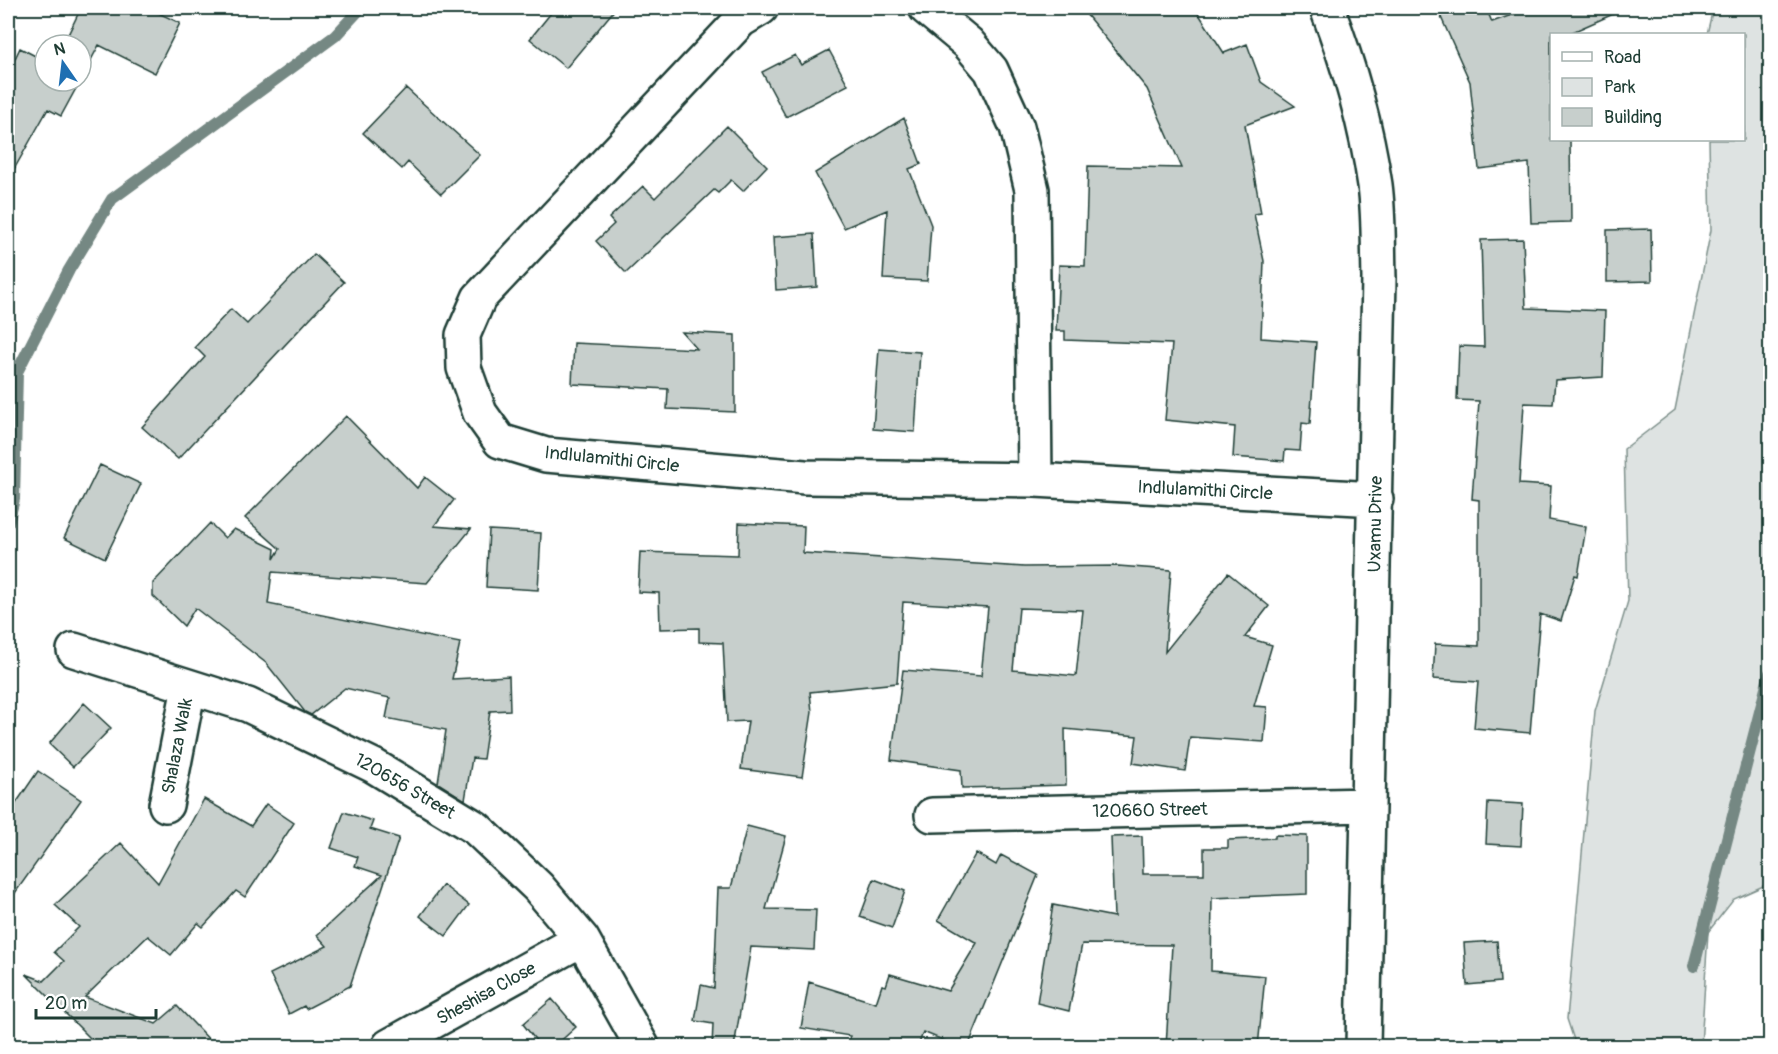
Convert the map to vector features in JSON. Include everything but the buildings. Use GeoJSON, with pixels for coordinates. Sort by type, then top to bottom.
{"type":"FeatureCollection","features":[{"type":"Feature","properties":{"kind":"street","name":"Indlulamithi Circle"},"geometry":{"type":"LineString","coordinates":[[760,8],[741,20],[479,298],[463,335],[464,368],[480,413],[500,441],[546,455],[805,477],[1035,480],[1376,499]]}},
{"type":"Feature","properties":{"kind":"street"},"geometry":{"type":"LineString","coordinates":[[926,8],[968,43],[991,70],[1017,127],[1032,190],[1035,480]]}},
{"type":"Feature","properties":{"kind":"street","name":"Uxamu Drive"},"geometry":{"type":"LineString","coordinates":[[1327,8],[1343,48],[1361,113],[1375,187],[1379,278],[1363,1047]]}},
{"type":"Feature","properties":{"kind":"street","name":"120656 Street"},"geometry":{"type":"LineString","coordinates":[[74,650],[248,705],[374,766],[476,828],[537,887],[582,939],[642,1047]]}},
{"type":"Feature","properties":{"kind":"street","name":"Shalaza Walk"},"geometry":{"type":"LineString","coordinates":[[166,805],[189,687]]}},
{"type":"Feature","properties":{"kind":"street","name":"120660 Street"},"geometry":{"type":"LineString","coordinates":[[932,815],[1368,805]]}},
{"type":"Feature","properties":{"kind":"street","name":"Sheshisa Close"},"geometry":{"type":"LineString","coordinates":[[389,1047],[582,939]]}},
{"type":"Feature","properties":{"kind":"green space"},"geometry":{"type":"Polygon","coordinates":[[[1713,8],[1770,8],[1770,883],[1734,899],[1708,932],[1701,1046],[1576,1046],[1567,1019],[1595,711],[1628,601],[1624,449],[1675,410],[1711,230],[1709,141],[1745,141],[1745,33],[1707,33],[1713,8]]]}},
{"type":"Feature","properties":{"kind":"waterway"},"geometry":{"type":"LineString","coordinates":[[8,523],[14,499],[17,372],[69,270],[112,199],[335,36],[361,8]]}},
{"type":"Feature","properties":{"kind":"waterway"},"geometry":{"type":"LineString","coordinates":[[1694,966],[1770,673]]}}]}
